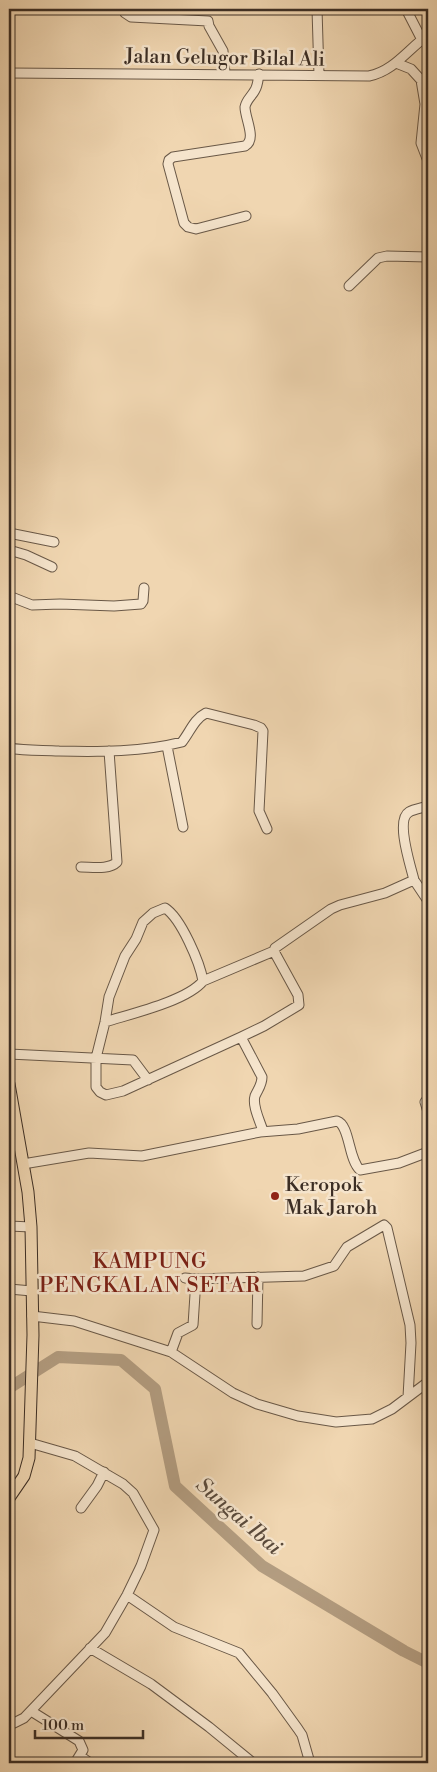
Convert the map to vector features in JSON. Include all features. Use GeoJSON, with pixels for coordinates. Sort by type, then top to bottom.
{"type":"FeatureCollection","features":[{"type":"Feature","properties":{"kind":"main road"},"geometry":{"type":"LineString","coordinates":[[9,1085],[23,1164],[31,1227],[33,1335],[29,1458],[24,1476],[9,1498]]}},
{"type":"Feature","properties":{"kind":"street"},"geometry":{"type":"LineString","coordinates":[[123,9],[131,17],[208,21],[223,51],[224,71]]}},
{"type":"Feature","properties":{"kind":"street"},"geometry":{"type":"LineString","coordinates":[[318,9],[319,73]]}},
{"type":"Feature","properties":{"kind":"street"},"geometry":{"type":"LineString","coordinates":[[406,9],[422,36]]}},
{"type":"Feature","properties":{"kind":"street","name":"Jalan Gelugor Bilal Ali"},"geometry":{"type":"LineString","coordinates":[[9,73],[224,71],[258,74],[319,73],[369,76],[381,72],[396,63],[422,36]]}},
{"type":"Feature","properties":{"kind":"street"},"geometry":{"type":"LineString","coordinates":[[396,63],[411,69],[421,80],[425,104],[424,123],[428,161]]}},
{"type":"Feature","properties":{"kind":"street"},"geometry":{"type":"LineString","coordinates":[[246,216],[196,229],[188,228],[184,223],[168,164],[172,156],[249,144],[251,139],[245,108],[246,102],[257,87],[258,74]]}},
{"type":"Feature","properties":{"kind":"street"},"geometry":{"type":"LineString","coordinates":[[349,286],[378,258],[388,256],[428,257]]}},
{"type":"Feature","properties":{"kind":"street"},"geometry":{"type":"LineString","coordinates":[[9,533],[54,542]]}},
{"type":"Feature","properties":{"kind":"street"},"geometry":{"type":"LineString","coordinates":[[9,550],[26,555],[52,567]]}},
{"type":"Feature","properties":{"kind":"street"},"geometry":{"type":"LineString","coordinates":[[9,596],[32,605],[125,606],[141,604],[144,588]]}},
{"type":"Feature","properties":{"kind":"street"},"geometry":{"type":"LineString","coordinates":[[9,748],[36,751],[109,751],[167,746],[182,742],[195,721],[206,713],[260,728],[264,731],[259,811],[267,829]]}},
{"type":"Feature","properties":{"kind":"street"},"geometry":{"type":"LineString","coordinates":[[167,746],[183,826]]}},
{"type":"Feature","properties":{"kind":"street"},"geometry":{"type":"LineString","coordinates":[[81,867],[106,867],[113,866],[117,862],[109,751]]}},
{"type":"Feature","properties":{"kind":"street"},"geometry":{"type":"LineString","coordinates":[[428,806],[408,812],[403,818],[405,842],[414,880],[428,901]]}},
{"type":"Feature","properties":{"kind":"street"},"geometry":{"type":"LineString","coordinates":[[105,1022],[169,1003],[200,986],[203,981],[274,951],[281,943],[335,906],[385,893],[414,880]]}},
{"type":"Feature","properties":{"kind":"street"},"geometry":{"type":"LineString","coordinates":[[203,981],[192,948],[171,912],[166,908],[153,913],[143,922],[125,956],[109,997],[96,1058],[96,1088],[100,1092],[106,1095],[115,1093],[148,1080],[264,1026],[299,1005],[298,995],[274,951]]}},
{"type":"Feature","properties":{"kind":"street"},"geometry":{"type":"LineString","coordinates":[[241,1037],[262,1077],[262,1082],[255,1098],[255,1104],[264,1131]]}},
{"type":"Feature","properties":{"kind":"street"},"geometry":{"type":"LineString","coordinates":[[9,1054],[133,1060],[148,1080]]}},
{"type":"Feature","properties":{"kind":"street"},"geometry":{"type":"LineString","coordinates":[[428,1098],[425,1102],[428,1112]]}},
{"type":"Feature","properties":{"kind":"street"},"geometry":{"type":"LineString","coordinates":[[23,1164],[89,1154],[142,1156],[264,1131],[298,1130],[337,1121],[344,1125],[354,1162],[360,1170],[399,1162],[428,1152]]}},
{"type":"Feature","properties":{"kind":"street"},"geometry":{"type":"LineString","coordinates":[[185,1278],[196,1280],[304,1276],[330,1268],[338,1262],[341,1253],[347,1247],[384,1225],[387,1228],[409,1320],[411,1343],[408,1397]]}},
{"type":"Feature","properties":{"kind":"street"},"geometry":{"type":"LineString","coordinates":[[9,1226],[31,1227]]}},
{"type":"Feature","properties":{"kind":"street"},"geometry":{"type":"LineString","coordinates":[[257,1324],[258,1277]]}},
{"type":"Feature","properties":{"kind":"street"},"geometry":{"type":"LineString","coordinates":[[171,1352],[178,1333],[193,1325],[196,1280]]}},
{"type":"Feature","properties":{"kind":"street"},"geometry":{"type":"LineString","coordinates":[[9,1290],[32,1292]]}},
{"type":"Feature","properties":{"kind":"street"},"geometry":{"type":"LineString","coordinates":[[32,1316],[74,1321],[171,1352],[233,1394],[257,1404],[298,1416],[336,1422],[372,1419],[388,1412],[428,1382]]}},
{"type":"Feature","properties":{"kind":"street"},"geometry":{"type":"LineString","coordinates":[[9,1721],[19,1721],[31,1711],[105,1633],[127,1595],[154,1530],[129,1489],[86,1461],[63,1451],[30,1443]]}},
{"type":"Feature","properties":{"kind":"street"},"geometry":{"type":"LineString","coordinates":[[80,1508],[104,1472]]}},
{"type":"Feature","properties":{"kind":"street"},"geometry":{"type":"LineString","coordinates":[[127,1595],[174,1627],[239,1653],[272,1693],[298,1729],[310,1763]]}},
{"type":"Feature","properties":{"kind":"street"},"geometry":{"type":"LineString","coordinates":[[90,1648],[165,1693],[253,1763]]}},
{"type":"Feature","properties":{"kind":"street"},"geometry":{"type":"LineString","coordinates":[[31,1711],[79,1741],[83,1750],[78,1760],[90,1763]]}},
{"type":"Feature","properties":{"kind":"waterway","name":"Sungai Ibai"},"geometry":{"type":"LineString","coordinates":[[9,1388],[58,1357],[121,1360],[155,1389],[175,1486],[262,1566],[404,1651],[428,1663]]}},
{"type":"Feature","properties":{"kind":"place","name":"Keropok Mak Jaroh"},"geometry":{"type":"Point","coordinates":[275,1196]}},
{"type":"Feature","properties":{"kind":"district","name":"KAMPUNG PENGKALAN SETAR"},"geometry":{"type":"Point","coordinates":[150,1273]}}]}
